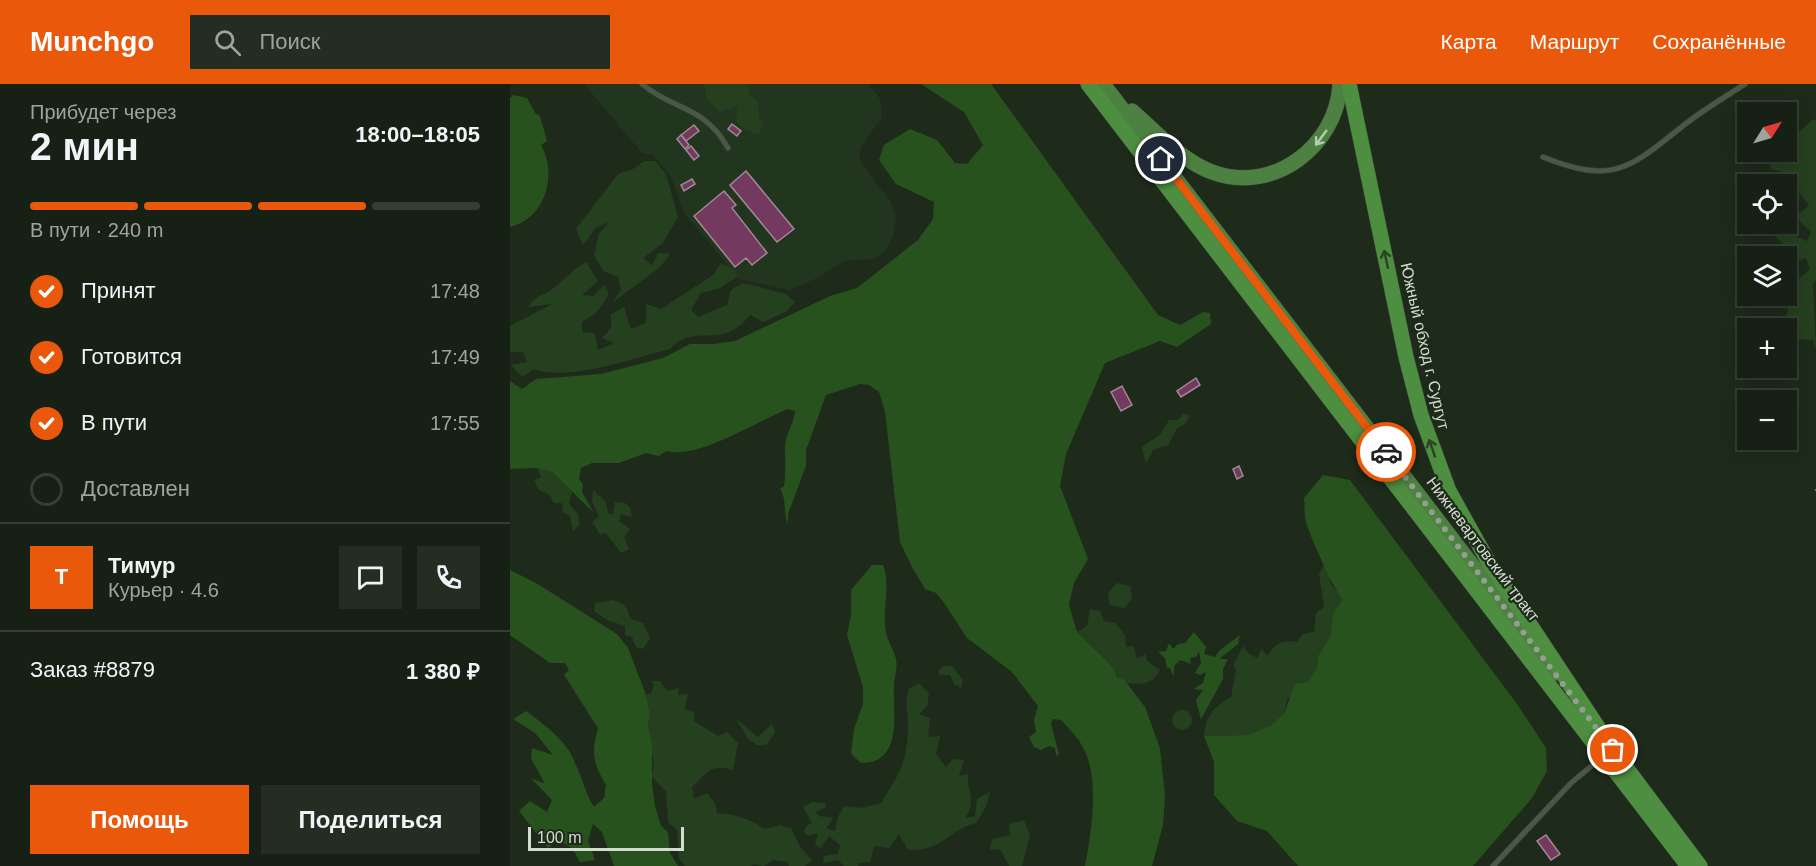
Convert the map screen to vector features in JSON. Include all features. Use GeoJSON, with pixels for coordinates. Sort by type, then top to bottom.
{"type":"FeatureCollection","features":[{"type":"Feature","properties":{"kind":"highway","name":"Нижневартовский тракт"},"geometry":{"type":"LineString","coordinates":[[1088,84],[1608,753],[1700,866]]}},
{"type":"Feature","properties":{"kind":"highway","name":"Южный обход г. Сургут"},"geometry":{"type":"LineString","coordinates":[[1349,84],[1406,357],[1421,416],[1435,458],[1469,530],[1608,753]]}},
{"type":"Feature","properties":{"kind":"highway","name":"Нижневартовский тракт"},"geometry":{"type":"LineString","coordinates":[[1608,753],[1688,866]]}},
{"type":"Feature","properties":{"kind":"main road","name":"Нижневартовский тракт"},"geometry":{"type":"LineString","coordinates":[[1104,84],[1608,753]]}},
{"type":"Feature","properties":{"kind":"main road"},"geometry":{"type":"LineString","coordinates":[[1104,84],[1152,129],[1198,165],[1213,172],[1253,177],[1284,168],[1317,145],[1336,109],[1340,84]]}},
{"type":"Feature","properties":{"kind":"lane"},"geometry":{"type":"LineString","coordinates":[[642,84],[705,118],[721,135],[728,148]]}},
{"type":"Feature","properties":{"kind":"lane"},"geometry":{"type":"LineString","coordinates":[[1543,157],[1574,169],[1598,171],[1628,166],[1647,155],[1686,123],[1745,84]]}},
{"type":"Feature","properties":{"kind":"lane"},"geometry":{"type":"LineString","coordinates":[[1493,866],[1572,783],[1608,753]]}},
{"type":"Feature","properties":{"kind":"shaded area"},"geometry":{"type":"Polygon","coordinates":[[[584,84],[869,84],[880,99],[882,117],[861,147],[859,159],[891,203],[896,216],[893,236],[885,251],[874,259],[844,261],[819,277],[790,290],[739,279],[685,214],[670,175],[653,155],[642,153],[584,84]]]}},
{"type":"Feature","properties":{"kind":"shaded area"},"geometry":{"type":"Polygon","coordinates":[[[704,84],[747,84],[750,96],[758,101],[759,118],[763,124],[759,135],[744,129],[736,121],[738,105],[721,112],[707,99],[704,84]]]}},
{"type":"Feature","properties":{"kind":"shaded area"},"geometry":{"type":"Polygon","coordinates":[[[921,84],[991,84],[1158,315],[1180,325],[1203,312],[1210,313],[1211,324],[1177,347],[1160,341],[1105,363],[1066,454],[1060,486],[1088,559],[1074,583],[1069,605],[1077,632],[1114,668],[1117,678],[1123,678],[1145,707],[1160,748],[1165,796],[1163,825],[1152,866],[1085,866],[1093,794],[1090,766],[1084,749],[1061,720],[1053,719],[1051,724],[1059,754],[1056,756],[1055,748],[1049,746],[1041,750],[1034,747],[1029,737],[1036,732],[1034,720],[1038,706],[1012,672],[967,638],[945,604],[936,593],[925,589],[912,567],[900,542],[885,412],[879,392],[869,385],[860,384],[826,395],[806,450],[806,466],[788,514],[788,524],[784,497],[780,489],[784,486],[785,481],[785,445],[795,411],[788,409],[727,438],[694,450],[666,451],[659,456],[646,453],[619,463],[592,463],[581,468],[579,479],[583,485],[582,492],[593,512],[552,472],[537,468],[510,469],[510,381],[522,389],[536,379],[601,374],[663,358],[690,344],[735,341],[830,296],[857,288],[918,240],[933,219],[934,202],[896,184],[879,160],[884,145],[910,129],[937,140],[955,163],[967,164],[983,145],[964,112],[921,84]]]}},
{"type":"Feature","properties":{"kind":"shaded area"},"geometry":{"type":"Polygon","coordinates":[[[513,95],[527,98],[535,113],[540,116],[547,141],[541,145],[546,157],[548,182],[540,205],[532,215],[510,227],[510,98],[513,95]]]}},
{"type":"Feature","properties":{"kind":"shaded area"},"geometry":{"type":"Polygon","coordinates":[[[1813,119],[1816,121],[1816,280],[1813,285],[1816,349],[1813,340],[1799,339],[1797,318],[1786,317],[1789,306],[1797,306],[1797,280],[1810,269],[1806,258],[1797,261],[1797,246],[1785,246],[1774,235],[1790,234],[1807,241],[1811,232],[1797,219],[1797,215],[1809,205],[1797,190],[1797,174],[1783,174],[1783,172],[1771,169],[1770,162],[1797,162],[1797,132],[1813,119]]]}},
{"type":"Feature","properties":{"kind":"shaded area"},"geometry":{"type":"Polygon","coordinates":[[[645,161],[655,161],[666,174],[678,217],[663,243],[643,258],[652,265],[658,253],[670,254],[660,267],[612,303],[621,290],[618,277],[603,271],[594,255],[599,234],[609,222],[596,228],[583,245],[576,229],[618,174],[633,169],[645,161]]]}},
{"type":"Feature","properties":{"kind":"shaded area"},"geometry":{"type":"Polygon","coordinates":[[[586,262],[598,281],[582,295],[593,296],[604,285],[609,294],[597,312],[582,322],[582,332],[595,333],[598,350],[614,343],[602,338],[611,328],[611,314],[624,307],[631,329],[646,323],[646,304],[661,309],[713,275],[721,263],[736,271],[738,276],[720,288],[701,293],[691,310],[698,317],[727,305],[731,290],[743,283],[786,294],[795,302],[787,311],[764,322],[750,315],[729,332],[689,337],[670,349],[620,363],[565,373],[534,369],[522,377],[511,365],[527,362],[523,352],[510,352],[510,326],[552,304],[528,307],[534,300],[551,290],[586,262]]]}},
{"type":"Feature","properties":{"kind":"shaded area"},"geometry":{"type":"Polygon","coordinates":[[[1183,414],[1190,415],[1186,423],[1177,428],[1168,445],[1153,450],[1146,464],[1142,447],[1160,435],[1169,420],[1178,420],[1183,414]]]}},
{"type":"Feature","properties":{"kind":"shaded area"},"geometry":{"type":"Polygon","coordinates":[[[537,468],[552,472],[572,492],[569,503],[578,515],[580,525],[573,531],[570,516],[563,512],[562,503],[554,503],[550,495],[539,490],[534,480],[541,477],[537,468]]]}},
{"type":"Feature","properties":{"kind":"shaded area"},"geometry":{"type":"Polygon","coordinates":[[[1323,475],[1350,480],[1517,704],[1546,748],[1547,771],[1532,798],[1473,866],[1298,866],[1267,831],[1237,821],[1214,795],[1214,762],[1204,736],[1249,735],[1271,725],[1284,714],[1295,684],[1308,682],[1317,667],[1318,656],[1330,636],[1333,613],[1343,599],[1323,563],[1305,519],[1304,498],[1323,475]]]}},
{"type":"Feature","properties":{"kind":"shaded area"},"geometry":{"type":"Polygon","coordinates":[[[593,490],[606,502],[608,513],[613,515],[615,502],[625,503],[630,508],[632,517],[621,514],[619,521],[630,529],[624,537],[629,549],[621,553],[606,533],[600,534],[592,522],[599,516],[592,501],[593,490]]]}},
{"type":"Feature","properties":{"kind":"shaded area"},"geometry":{"type":"Polygon","coordinates":[[[1325,563],[1332,586],[1344,599],[1333,613],[1330,636],[1318,656],[1317,667],[1308,682],[1287,700],[1284,714],[1271,725],[1249,735],[1204,736],[1208,718],[1220,704],[1231,697],[1236,670],[1233,666],[1243,646],[1249,654],[1257,658],[1262,649],[1267,656],[1279,643],[1297,642],[1303,634],[1314,632],[1316,613],[1324,607],[1319,574],[1325,563]]]}},
{"type":"Feature","properties":{"kind":"shaded area"},"geometry":{"type":"Polygon","coordinates":[[[872,565],[883,565],[885,573],[886,633],[896,662],[894,723],[890,746],[884,755],[874,761],[861,763],[851,754],[854,729],[863,704],[863,687],[847,635],[851,615],[851,590],[872,565]]]}},
{"type":"Feature","properties":{"kind":"shaded area"},"geometry":{"type":"Polygon","coordinates":[[[510,570],[536,583],[617,634],[628,648],[646,695],[650,715],[648,726],[652,744],[652,784],[655,806],[661,826],[668,832],[670,853],[678,866],[614,866],[602,832],[593,824],[588,841],[595,860],[580,862],[572,848],[558,840],[548,848],[519,811],[530,801],[547,812],[552,800],[531,778],[545,784],[531,758],[532,748],[553,755],[535,733],[513,719],[526,711],[567,747],[594,807],[604,798],[606,785],[594,758],[594,744],[598,728],[564,675],[569,670],[565,663],[550,663],[510,635],[510,570]]]}},
{"type":"Feature","properties":{"kind":"shaded area"},"geometry":{"type":"Polygon","coordinates":[[[1117,583],[1130,586],[1132,599],[1124,608],[1110,605],[1108,593],[1117,583]]]}},
{"type":"Feature","properties":{"kind":"shaded area"},"geometry":{"type":"Polygon","coordinates":[[[613,600],[625,605],[631,619],[643,623],[650,638],[643,649],[636,647],[632,637],[625,635],[625,626],[607,620],[594,611],[595,603],[613,600]]]}},
{"type":"Feature","properties":{"kind":"shaded area"},"geometry":{"type":"Polygon","coordinates":[[[1090,609],[1100,611],[1104,621],[1115,623],[1125,635],[1126,647],[1134,646],[1137,659],[1145,654],[1147,661],[1160,670],[1154,678],[1146,683],[1138,684],[1127,683],[1123,678],[1117,678],[1114,668],[1077,632],[1087,626],[1090,609]]]}},
{"type":"Feature","properties":{"kind":"shaded area"},"geometry":{"type":"Polygon","coordinates":[[[1194,632],[1206,647],[1204,654],[1215,657],[1219,651],[1240,635],[1238,644],[1219,659],[1228,659],[1223,669],[1223,679],[1201,719],[1196,700],[1203,690],[1194,689],[1203,683],[1206,672],[1200,675],[1195,673],[1201,663],[1199,652],[1196,657],[1190,658],[1191,664],[1180,660],[1174,666],[1174,677],[1170,668],[1167,668],[1165,658],[1158,652],[1166,651],[1169,643],[1173,649],[1178,644],[1185,643],[1194,632]]]}},
{"type":"Feature","properties":{"kind":"shaded area"},"geometry":{"type":"Polygon","coordinates":[[[942,666],[952,666],[963,680],[961,688],[954,684],[950,675],[940,675],[938,672],[942,666]]]}},
{"type":"Feature","properties":{"kind":"shaded area"},"geometry":{"type":"Polygon","coordinates":[[[652,681],[660,681],[667,691],[679,688],[678,695],[688,694],[685,709],[694,712],[694,721],[718,736],[727,732],[738,743],[733,770],[718,768],[709,771],[692,787],[694,799],[707,793],[715,803],[717,813],[754,822],[765,829],[780,825],[791,828],[800,847],[812,860],[805,866],[789,866],[787,862],[773,860],[764,866],[751,864],[752,866],[685,866],[679,859],[677,830],[668,822],[666,791],[652,777],[654,764],[646,695],[651,693],[654,685],[652,681]]]}},
{"type":"Feature","properties":{"kind":"shaded area"},"geometry":{"type":"Polygon","coordinates":[[[919,683],[929,694],[927,706],[919,714],[930,718],[928,737],[940,736],[936,754],[946,767],[953,759],[964,760],[959,776],[968,774],[971,801],[965,818],[975,816],[977,799],[990,792],[986,807],[976,823],[966,826],[930,847],[908,850],[899,834],[889,848],[874,846],[870,862],[859,863],[858,866],[844,866],[838,860],[823,863],[824,856],[838,854],[840,845],[829,836],[820,848],[815,844],[818,833],[808,836],[804,833],[806,826],[812,823],[803,807],[813,802],[825,803],[826,807],[815,812],[819,816],[833,818],[826,828],[835,831],[838,817],[844,806],[863,808],[881,803],[898,775],[904,759],[908,727],[906,703],[909,689],[919,683]]]}},
{"type":"Feature","properties":{"kind":"shaded area"},"geometry":{"type":"Polygon","coordinates":[[[1178,710],[1186,710],[1192,716],[1192,724],[1186,730],[1178,730],[1172,724],[1172,716],[1178,710]]]}},
{"type":"Feature","properties":{"kind":"shaded area"},"geometry":{"type":"Polygon","coordinates":[[[736,719],[758,737],[772,724],[775,732],[766,745],[757,745],[748,739],[736,719]]]}},
{"type":"Feature","properties":{"kind":"shaded area"},"geometry":{"type":"Polygon","coordinates":[[[1024,820],[1030,835],[1022,866],[1009,866],[1000,849],[990,850],[992,839],[1010,835],[1009,824],[1024,820]]]}},
{"type":"Feature","properties":{"kind":"building"},"geometry":{"type":"Polygon","coordinates":[[[732,124],[741,131],[737,136],[728,129],[732,124]]]}},
{"type":"Feature","properties":{"kind":"building"},"geometry":{"type":"Polygon","coordinates":[[[694,125],[699,131],[686,141],[681,135],[694,125]]]}},
{"type":"Feature","properties":{"kind":"building"},"geometry":{"type":"Polygon","coordinates":[[[681,135],[689,145],[685,149],[677,139],[681,135]]]}},
{"type":"Feature","properties":{"kind":"building"},"geometry":{"type":"Polygon","coordinates":[[[691,146],[699,156],[694,160],[686,150],[691,146]]]}},
{"type":"Feature","properties":{"kind":"building"},"geometry":{"type":"Polygon","coordinates":[[[746,171],[794,229],[777,242],[730,185],[746,171]]]}},
{"type":"Feature","properties":{"kind":"building"},"geometry":{"type":"Polygon","coordinates":[[[692,179],[695,184],[684,191],[681,185],[692,179]]]}},
{"type":"Feature","properties":{"kind":"building"},"geometry":{"type":"Polygon","coordinates":[[[724,191],[736,205],[732,208],[767,253],[752,265],[746,258],[735,267],[694,216],[724,191]]]}},
{"type":"Feature","properties":{"kind":"building"},"geometry":{"type":"Polygon","coordinates":[[[1196,378],[1200,385],[1181,397],[1177,391],[1196,378]]]}},
{"type":"Feature","properties":{"kind":"building"},"geometry":{"type":"Polygon","coordinates":[[[1122,386],[1132,405],[1121,411],[1111,392],[1122,386]]]}},
{"type":"Feature","properties":{"kind":"building"},"geometry":{"type":"Polygon","coordinates":[[[1239,466],[1243,476],[1237,479],[1233,469],[1239,466]]]}},
{"type":"Feature","properties":{"kind":"building"},"geometry":{"type":"Polygon","coordinates":[[[1546,835],[1560,854],[1551,860],[1537,841],[1546,835]]]}},
{"type":"Feature","properties":{"kind":"way so far"},"geometry":{"type":"LineString","coordinates":[[1386,452],[1613,750]]}},
{"type":"Feature","properties":{"kind":"route"},"geometry":{"type":"LineString","coordinates":[[1161,159],[1386,452]]}}]}
